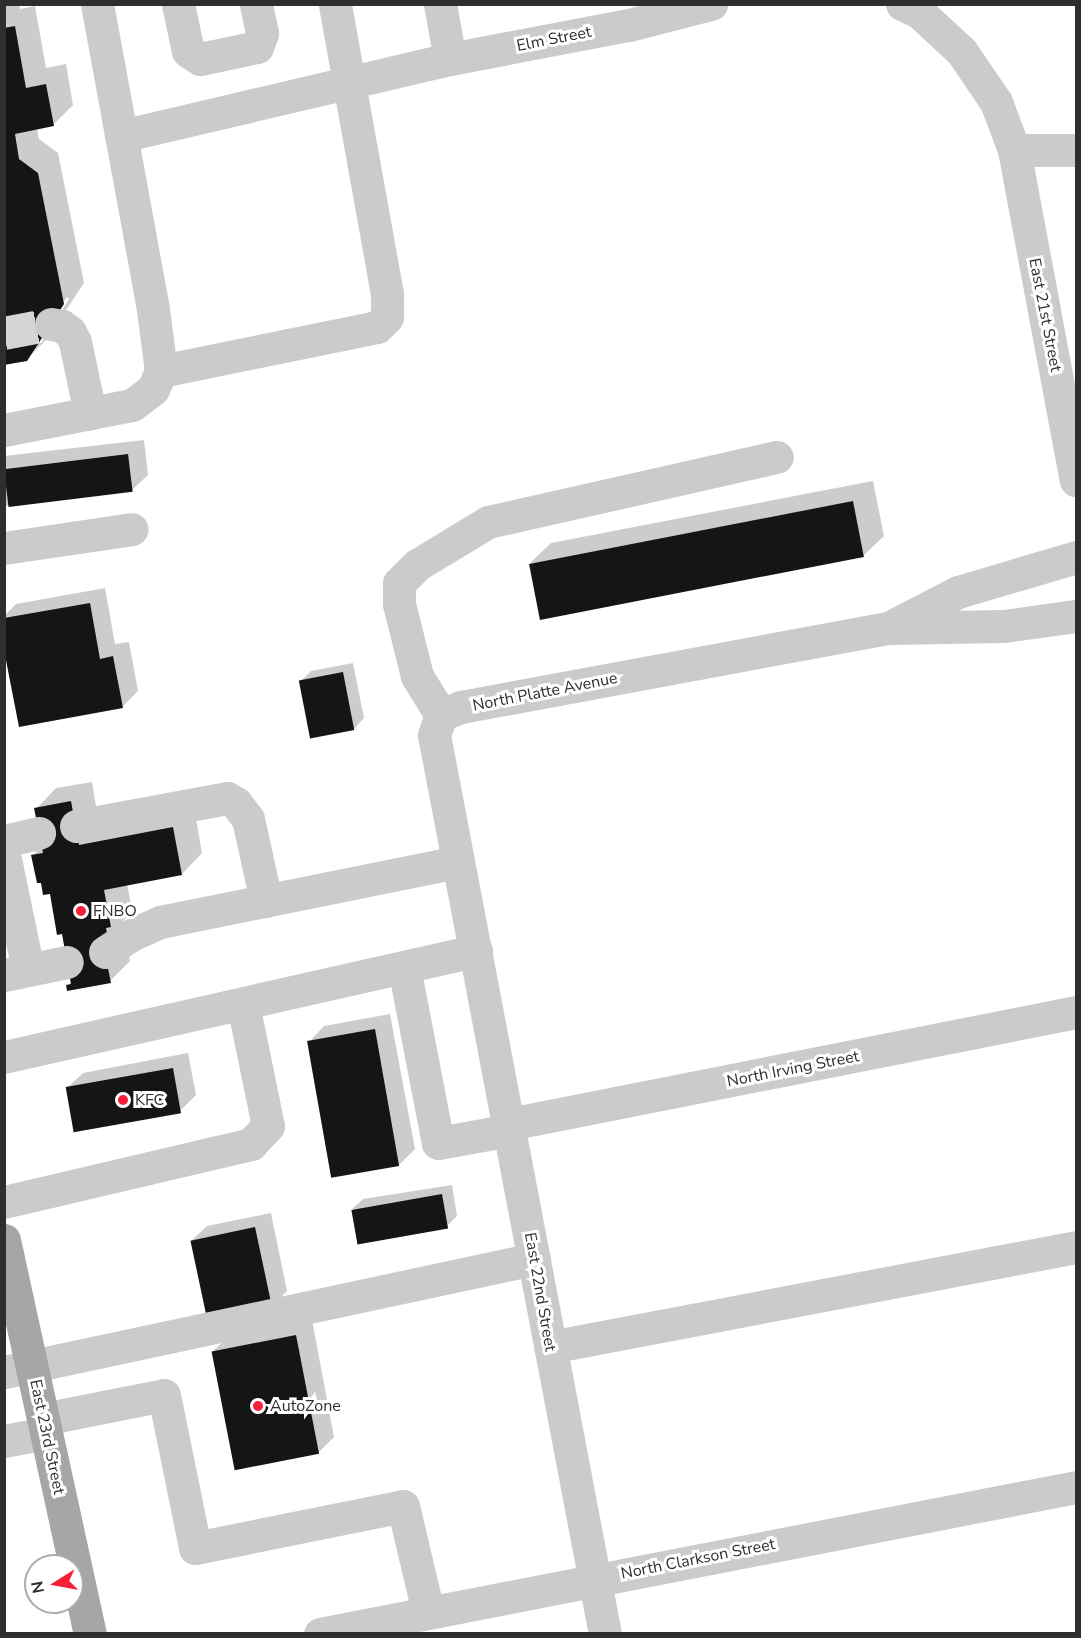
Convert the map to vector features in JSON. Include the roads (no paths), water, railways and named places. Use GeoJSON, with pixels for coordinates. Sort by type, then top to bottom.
{"type":"FeatureCollection","features":[{"type":"Feature","properties":{"kind":"main road","name":"East 23rd Street"},"geometry":{"type":"LineString","coordinates":[[4,1240],[18,1369],[45,1426],[90,1634]]}},
{"type":"Feature","properties":{"kind":"street"},"geometry":{"type":"LineString","coordinates":[[4,430],[132,405],[153,389],[161,371],[153,309],[97,4]]}},
{"type":"Feature","properties":{"kind":"street"},"geometry":{"type":"LineString","coordinates":[[178,4],[188,51],[200,59],[257,48],[262,33],[256,4]]}},
{"type":"Feature","properties":{"kind":"street"},"geometry":{"type":"LineString","coordinates":[[161,371],[377,327],[387,317],[387,294],[335,4]]}},
{"type":"Feature","properties":{"kind":"street"},"geometry":{"type":"LineString","coordinates":[[440,4],[450,59]]}},
{"type":"Feature","properties":{"kind":"street","name":"Elm Street"},"geometry":{"type":"LineString","coordinates":[[121,136],[450,59],[629,25],[711,4]]}},
{"type":"Feature","properties":{"kind":"street"},"geometry":{"type":"LineString","coordinates":[[903,4],[919,12],[962,52],[996,102],[1014,150],[1077,150]]}},
{"type":"Feature","properties":{"kind":"street","name":"East 21st Street"},"geometry":{"type":"LineString","coordinates":[[1014,150],[1077,480]]}},
{"type":"Feature","properties":{"kind":"street"},"geometry":{"type":"LineString","coordinates":[[51,324],[62,326],[70,332],[75,342],[90,413]]}},
{"type":"Feature","properties":{"kind":"street"},"geometry":{"type":"LineString","coordinates":[[4,1057],[476,951],[434,735],[441,715],[417,676],[399,604],[399,583],[417,565],[488,522],[777,457]]}},
{"type":"Feature","properties":{"kind":"street"},"geometry":{"type":"LineString","coordinates":[[4,548],[132,529]]}},
{"type":"Feature","properties":{"kind":"street","name":"North Platte Avenue"},"geometry":{"type":"LineString","coordinates":[[888,628],[958,592],[1077,557]]}},
{"type":"Feature","properties":{"kind":"street","name":"North Platte Avenue"},"geometry":{"type":"LineString","coordinates":[[441,715],[461,707],[888,628],[1004,626],[1077,616]]}},
{"type":"Feature","properties":{"kind":"street"},"geometry":{"type":"LineString","coordinates":[[76,826],[227,798],[236,803],[248,819],[266,901]]}},
{"type":"Feature","properties":{"kind":"street"},"geometry":{"type":"LineString","coordinates":[[4,841],[39,833]]}},
{"type":"Feature","properties":{"kind":"street"},"geometry":{"type":"LineString","coordinates":[[4,854],[16,973],[67,962]]}},
{"type":"Feature","properties":{"kind":"street"},"geometry":{"type":"LineString","coordinates":[[105,952],[131,934],[160,922],[458,861]]}},
{"type":"Feature","properties":{"kind":"street","name":"East 22nd Street"},"geometry":{"type":"LineString","coordinates":[[476,951],[605,1634]]}},
{"type":"Feature","properties":{"kind":"street","name":"North Irving Street"},"geometry":{"type":"LineString","coordinates":[[404,967],[438,1143],[1077,1012]]}},
{"type":"Feature","properties":{"kind":"street"},"geometry":{"type":"LineString","coordinates":[[4,1202],[251,1144],[268,1126],[243,1004]]}},
{"type":"Feature","properties":{"kind":"street"},"geometry":{"type":"LineString","coordinates":[[550,1347],[1077,1247]]}},
{"type":"Feature","properties":{"kind":"street"},"geometry":{"type":"LineString","coordinates":[[18,1369],[534,1259]]}},
{"type":"Feature","properties":{"kind":"street"},"geometry":{"type":"LineString","coordinates":[[4,1442],[45,1426],[164,1395],[195,1548],[403,1506],[428,1612]]}},
{"type":"Feature","properties":{"kind":"street","name":"North Clarkson Street"},"geometry":{"type":"LineString","coordinates":[[320,1634],[1077,1487]]}},
{"type":"Feature","properties":{"kind":"tunnel"},"geometry":{"type":"LineString","coordinates":[[4,333],[51,324]]}},
{"type":"Feature","properties":{"kind":"place","name":"FNBO"},"geometry":{"type":"Point","coordinates":[81,911]}},
{"type":"Feature","properties":{"kind":"place","name":"KFC"},"geometry":{"type":"Point","coordinates":[123,1100]}},
{"type":"Feature","properties":{"kind":"place","name":"AutoZone"},"geometry":{"type":"Point","coordinates":[258,1406]}}]}
